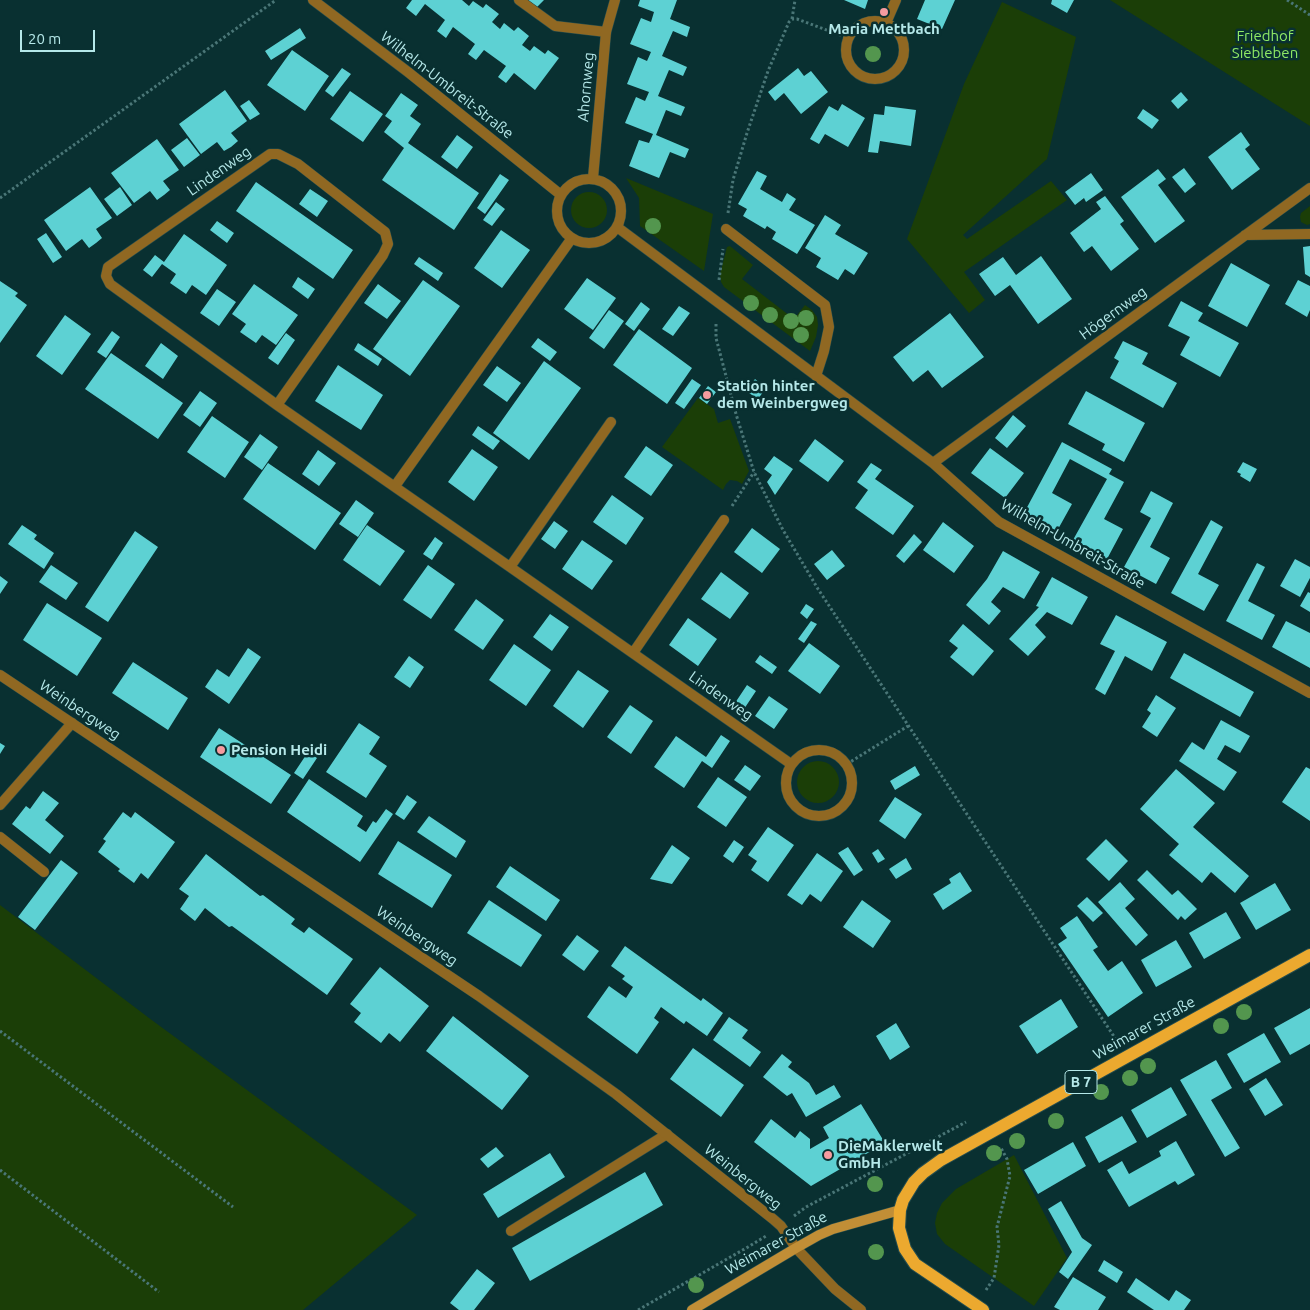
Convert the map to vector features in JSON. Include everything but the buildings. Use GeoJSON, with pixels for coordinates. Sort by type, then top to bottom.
{"type":"FeatureCollection","features":[{"type":"Feature","properties":{"kind":"main road","name":"Weimarer Straße"},"geometry":{"type":"LineString","coordinates":[[900,1210],[903,1200],[914,1182],[941,1160],[1310,955]]}},
{"type":"Feature","properties":{"kind":"main road","name":"B 7"},"geometry":{"type":"LineString","coordinates":[[900,1210],[899,1222],[902,1242],[915,1264],[977,1309]]}},
{"type":"Feature","properties":{"kind":"street","name":"Wilhelm-Umbreit-Straße"},"geometry":{"type":"LineString","coordinates":[[313,0],[408,72],[561,195]]}},
{"type":"Feature","properties":{"kind":"street"},"geometry":{"type":"LineString","coordinates":[[518,0],[555,26],[606,32]]}},
{"type":"Feature","properties":{"kind":"street","name":"Ahornweg"},"geometry":{"type":"LineString","coordinates":[[593,178],[606,32],[615,0]]}},
{"type":"Feature","properties":{"kind":"street"},"geometry":{"type":"LineString","coordinates":[[886,23],[896,0]]}},
{"type":"Feature","properties":{"kind":"street"},"geometry":{"type":"LineString","coordinates":[[869,21],[886,23],[894,28],[900,36],[903,45],[903,55],[900,64],[885,77],[866,77],[850,65],[846,56],[848,38],[861,24],[869,21]]}},
{"type":"Feature","properties":{"kind":"street","name":"Lindenweg"},"geometry":{"type":"LineString","coordinates":[[277,405],[383,255],[388,244],[385,232],[298,164],[278,154],[270,154],[108,267],[106,276],[110,284],[277,405],[792,764]]}},
{"type":"Feature","properties":{"kind":"street"},"geometry":{"type":"LineString","coordinates":[[593,178],[604,181],[618,196],[622,207],[621,218],[617,228],[610,235],[591,243],[581,242],[564,232],[557,214],[558,204],[561,195],[575,182],[593,178]]}},
{"type":"Feature","properties":{"kind":"street","name":"Högernweg"},"geometry":{"type":"LineString","coordinates":[[933,463],[1310,188]]}},
{"type":"Feature","properties":{"kind":"street","name":"Wilhelm-Umbreit-Straße"},"geometry":{"type":"LineString","coordinates":[[617,228],[933,463],[999,522],[1310,693]]}},
{"type":"Feature","properties":{"kind":"street"},"geometry":{"type":"LineString","coordinates":[[726,229],[825,305],[830,327],[816,376]]}},
{"type":"Feature","properties":{"kind":"street"},"geometry":{"type":"LineString","coordinates":[[1245,235],[1310,234]]}},
{"type":"Feature","properties":{"kind":"street"},"geometry":{"type":"LineString","coordinates":[[395,486],[572,238]]}},
{"type":"Feature","properties":{"kind":"street"},"geometry":{"type":"LineString","coordinates":[[510,566],[611,422]]}},
{"type":"Feature","properties":{"kind":"street"},"geometry":{"type":"LineString","coordinates":[[633,653],[724,520]]}},
{"type":"Feature","properties":{"kind":"street","name":"Weinbergweg"},"geometry":{"type":"LineString","coordinates":[[0,675],[479,996],[616,1094],[780,1226],[796,1248],[835,1290],[861,1310]]}},
{"type":"Feature","properties":{"kind":"street"},"geometry":{"type":"LineString","coordinates":[[0,805],[72,723]]}},
{"type":"Feature","properties":{"kind":"street"},"geometry":{"type":"LineString","coordinates":[[819,749],[830,751],[847,764],[852,784],[850,795],[844,805],[836,812],[814,816],[804,812],[795,805],[789,796],[786,785],[787,774],[799,756],[808,751],[819,749]]}},
{"type":"Feature","properties":{"kind":"street"},"geometry":{"type":"LineString","coordinates":[[0,836],[44,872]]}},
{"type":"Feature","properties":{"kind":"street"},"geometry":{"type":"LineString","coordinates":[[511,1231],[667,1134]]}},
{"type":"Feature","properties":{"kind":"street","name":"Weimarer Straße"},"geometry":{"type":"LineString","coordinates":[[692,1310],[796,1248],[833,1229],[900,1210]]}},
{"type":"Feature","properties":{"kind":"path"},"geometry":{"type":"LineString","coordinates":[[0,198],[276,0]]}},
{"type":"Feature","properties":{"kind":"path"},"geometry":{"type":"LineString","coordinates":[[795,0],[792,19],[768,71],[733,180],[716,301],[716,338],[754,472],[783,530],[818,589],[1126,1056]]}},
{"type":"Feature","properties":{"kind":"path"},"geometry":{"type":"LineString","coordinates":[[1287,0],[1310,15]]}},
{"type":"Feature","properties":{"kind":"path"},"geometry":{"type":"LineString","coordinates":[[792,19],[796,18],[848,38]]}},
{"type":"Feature","properties":{"kind":"path"},"geometry":{"type":"LineString","coordinates":[[724,520],[754,472]]}},
{"type":"Feature","properties":{"kind":"path"},"geometry":{"type":"LineString","coordinates":[[847,764],[908,726]]}},
{"type":"Feature","properties":{"kind":"path"},"geometry":{"type":"LineString","coordinates":[[0,1031],[233,1207]]}},
{"type":"Feature","properties":{"kind":"path"},"geometry":{"type":"LineString","coordinates":[[1115,1039],[1123,1035]]}},
{"type":"Feature","properties":{"kind":"path"},"geometry":{"type":"LineString","coordinates":[[638,1310],[748,1248],[806,1207],[967,1121]]}},
{"type":"Feature","properties":{"kind":"path"},"geometry":{"type":"LineString","coordinates":[[994,1278],[999,1245],[997,1227],[1010,1176],[1007,1159]]}},
{"type":"Feature","properties":{"kind":"path"},"geometry":{"type":"LineString","coordinates":[[0,1170],[159,1292]]}},
{"type":"Feature","properties":{"kind":"green space","name":"Friedhof Siebleben"},"geometry":{"type":"Polygon","coordinates":[[[1110,0],[1310,0],[1310,126],[1110,0]]]}},
{"type":"Feature","properties":{"kind":"green space"},"geometry":{"type":"Polygon","coordinates":[[[1002,2],[1076,37],[1047,159],[963,235],[967,239],[1051,181],[1067,200],[964,272],[985,300],[969,313],[907,239],[964,84],[1002,2]]]}},
{"type":"Feature","properties":{"kind":"green space"},"geometry":{"type":"Polygon","coordinates":[[[626,178],[713,214],[704,271],[640,226],[639,198],[626,178]]]}},
{"type":"Feature","properties":{"kind":"green space"},"geometry":{"type":"Polygon","coordinates":[[[589,192],[596,193],[602,197],[606,203],[606,217],[602,223],[596,227],[589,228],[582,227],[576,223],[572,217],[571,210],[572,203],[576,197],[582,193],[589,192]]]}},
{"type":"Feature","properties":{"kind":"green space"},"geometry":{"type":"Polygon","coordinates":[[[1310,206],[1310,224],[1307,225],[1301,222],[1300,217],[1301,213],[1310,206]]]}},
{"type":"Feature","properties":{"kind":"green space"},"geometry":{"type":"Polygon","coordinates":[[[730,246],[753,265],[742,279],[794,319],[805,305],[812,310],[817,317],[818,325],[816,337],[810,351],[724,287],[720,274],[727,247],[730,246]]]}},
{"type":"Feature","properties":{"kind":"green space"},"geometry":{"type":"Polygon","coordinates":[[[698,398],[714,409],[718,423],[730,419],[749,471],[742,484],[730,480],[723,490],[662,447],[698,398]]]}},
{"type":"Feature","properties":{"kind":"green space"},"geometry":{"type":"Polygon","coordinates":[[[822,761],[830,764],[836,770],[839,782],[836,794],[830,800],[814,803],[806,800],[800,794],[797,778],[800,770],[806,764],[822,761]]]}},
{"type":"Feature","properties":{"kind":"green space"},"geometry":{"type":"Polygon","coordinates":[[[0,905],[149,1018],[417,1215],[303,1310],[0,1310],[0,905]]]}},
{"type":"Feature","properties":{"kind":"green space"},"geometry":{"type":"Polygon","coordinates":[[[1014,1155],[1067,1258],[1034,1306],[945,1244],[937,1234],[935,1223],[942,1203],[956,1189],[1014,1155]]]}},
{"type":"Feature","properties":{"kind":"place","name":"Maria Mettbach"},"geometry":{"type":"Point","coordinates":[884,12]}},
{"type":"Feature","properties":{"kind":"place","name":"Station hinter dem Weinbergweg"},"geometry":{"type":"Point","coordinates":[707,395]}},
{"type":"Feature","properties":{"kind":"place","name":"Pension Heidi"},"geometry":{"type":"Point","coordinates":[221,750]}},
{"type":"Feature","properties":{"kind":"place","name":"DieMaklerwelt GmbH"},"geometry":{"type":"Point","coordinates":[828,1155]}}]}
